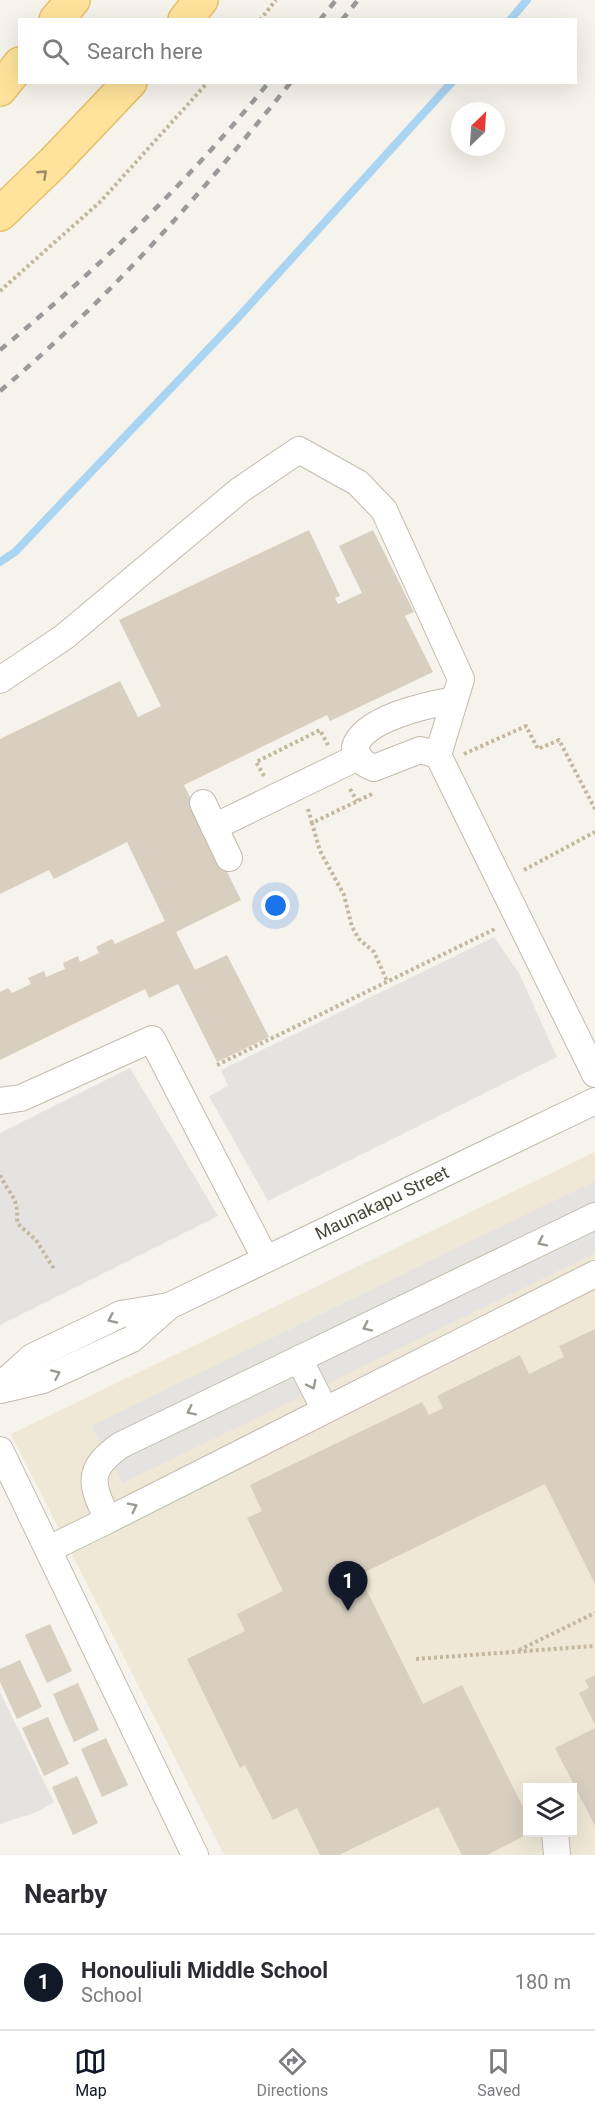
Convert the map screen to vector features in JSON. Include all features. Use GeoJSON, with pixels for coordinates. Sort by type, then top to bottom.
{"type":"FeatureCollection","features":[{"type":"Feature","properties":{"kind":"main road"},"geometry":{"type":"LineString","coordinates":[[58,18],[73,0]]}},
{"type":"Feature","properties":{"kind":"main road"},"geometry":{"type":"LineString","coordinates":[[186,18],[201,0]]}},
{"type":"Feature","properties":{"kind":"main road"},"geometry":{"type":"LineString","coordinates":[[0,80],[18,64]]}},
{"type":"Feature","properties":{"kind":"main road"},"geometry":{"type":"LineString","coordinates":[[0,89],[18,65]]}},
{"type":"Feature","properties":{"kind":"main road"},"geometry":{"type":"LineString","coordinates":[[0,214],[53,164],[128,84]]}},
{"type":"Feature","properties":{"kind":"street"},"geometry":{"type":"LineString","coordinates":[[0,680],[64,637],[240,490],[299,450],[358,483],[384,510],[461,679],[440,760]]}},
{"type":"Feature","properties":{"kind":"street"},"geometry":{"type":"LineString","coordinates":[[454,700],[420,706],[365,730],[355,747],[358,757],[365,764],[374,768],[420,750],[440,760],[595,1074]]}},
{"type":"Feature","properties":{"kind":"street"},"geometry":{"type":"LineString","coordinates":[[214,827],[358,757]]}},
{"type":"Feature","properties":{"kind":"street"},"geometry":{"type":"LineString","coordinates":[[203,803],[229,858]]}},
{"type":"Feature","properties":{"kind":"street"},"geometry":{"type":"LineString","coordinates":[[0,1101],[21,1098],[152,1040],[265,1258]]}},
{"type":"Feature","properties":{"kind":"street","name":"Maunakapu Street"},"geometry":{"type":"LineString","coordinates":[[0,1388],[43,1380],[132,1339],[169,1306],[595,1101]]}},
{"type":"Feature","properties":{"kind":"street"},"geometry":{"type":"LineString","coordinates":[[108,1520],[95,1493],[93,1480],[95,1470],[109,1454],[121,1445],[595,1216]]}},
{"type":"Feature","properties":{"kind":"street"},"geometry":{"type":"LineString","coordinates":[[48,1549],[595,1275]]}},
{"type":"Feature","properties":{"kind":"street"},"geometry":{"type":"LineString","coordinates":[[299,1359],[325,1410]]}},
{"type":"Feature","properties":{"kind":"street"},"geometry":{"type":"LineString","coordinates":[[0,1450],[195,1855]]}},
{"type":"Feature","properties":{"kind":"street"},"geometry":{"type":"LineString","coordinates":[[555,1837],[556,1855]]}},
{"type":"Feature","properties":{"kind":"path"},"geometry":{"type":"LineString","coordinates":[[262,18],[276,0]]}},
{"type":"Feature","properties":{"kind":"path"},"geometry":{"type":"LineString","coordinates":[[0,291],[100,201],[206,84]]}},
{"type":"Feature","properties":{"kind":"path"},"geometry":{"type":"LineString","coordinates":[[440,760],[526,726],[538,749],[559,740],[595,809]]}},
{"type":"Feature","properties":{"kind":"path"},"geometry":{"type":"LineString","coordinates":[[379,792],[312,823],[320,851],[344,895],[352,927],[358,939],[374,952],[387,981]]}},
{"type":"Feature","properties":{"kind":"path"},"geometry":{"type":"LineString","coordinates":[[519,874],[595,832]]}},
{"type":"Feature","properties":{"kind":"path"},"geometry":{"type":"LineString","coordinates":[[217,1065],[518,918]]}},
{"type":"Feature","properties":{"kind":"path"},"geometry":{"type":"LineString","coordinates":[[0,1175],[15,1194],[18,1208],[17,1223],[24,1232],[36,1240],[54,1269]]}},
{"type":"Feature","properties":{"kind":"path"},"geometry":{"type":"LineString","coordinates":[[516,1652],[595,1613]]}},
{"type":"Feature","properties":{"kind":"path"},"geometry":{"type":"LineString","coordinates":[[416,1659],[595,1646]]}},
{"type":"Feature","properties":{"kind":"shaded area"},"geometry":{"type":"Polygon","coordinates":[[[494,937],[519,973],[557,1057],[268,1201],[209,1096],[228,1086],[221,1070],[494,937]]]}},
{"type":"Feature","properties":{"kind":"shaded area"},"geometry":{"type":"Polygon","coordinates":[[[130,1068],[218,1216],[0,1325],[0,1133],[130,1068]]]}},
{"type":"Feature","properties":{"kind":"shaded area"},"geometry":{"type":"Polygon","coordinates":[[[595,1152],[595,1855],[224,1855],[11,1434],[595,1152]]]}},
{"type":"Feature","properties":{"kind":"shaded area"},"geometry":{"type":"Polygon","coordinates":[[[595,1181],[595,1253],[123,1483],[91,1426],[595,1181]]]}},
{"type":"Feature","properties":{"kind":"shaded area"},"geometry":{"type":"Polygon","coordinates":[[[0,1692],[54,1802],[37,1812],[0,1824],[0,1692]]]}},
{"type":"Feature","properties":{"kind":"building"},"geometry":{"type":"Polygon","coordinates":[[[309,530],[340,596],[335,598],[338,604],[362,593],[339,546],[373,530],[414,612],[405,616],[433,672],[330,721],[327,715],[184,785],[241,900],[176,932],[195,970],[227,955],[269,1037],[217,1062],[178,984],[149,998],[145,989],[0,1060],[0,992],[8,988],[12,993],[31,984],[28,978],[44,971],[46,977],[65,969],[63,963],[78,956],[80,962],[99,953],[96,947],[112,939],[115,944],[165,921],[127,842],[54,879],[49,870],[0,894],[0,739],[120,681],[138,717],[161,706],[119,620],[309,530]]]}},
{"type":"Feature","properties":{"kind":"building"},"geometry":{"type":"Polygon","coordinates":[[[595,1329],[595,1584],[545,1484],[359,1575],[423,1704],[462,1685],[523,1807],[523,1837],[487,1855],[462,1855],[438,1807],[339,1855],[320,1855],[297,1808],[273,1820],[245,1765],[240,1768],[187,1659],[245,1631],[237,1614],[283,1591],[247,1518],[262,1511],[250,1485],[422,1402],[429,1415],[443,1408],[437,1396],[520,1355],[529,1374],[564,1357],[559,1346],[595,1329]]]}},
{"type":"Feature","properties":{"kind":"building"},"geometry":{"type":"Polygon","coordinates":[[[50,1624],[72,1671],[47,1683],[25,1635],[50,1624]]]}},
{"type":"Feature","properties":{"kind":"building"},"geometry":{"type":"Polygon","coordinates":[[[20,1660],[42,1707],[17,1719],[0,1682],[0,1669],[20,1660]]]}},
{"type":"Feature","properties":{"kind":"building"},"geometry":{"type":"Polygon","coordinates":[[[595,1675],[595,1725],[579,1693],[589,1688],[585,1680],[595,1675]]]}},
{"type":"Feature","properties":{"kind":"building"},"geometry":{"type":"Polygon","coordinates":[[[78,1683],[99,1730],[74,1742],[53,1694],[78,1683]]]}},
{"type":"Feature","properties":{"kind":"building"},"geometry":{"type":"Polygon","coordinates":[[[48,1717],[69,1764],[44,1776],[22,1728],[48,1717]]]}},
{"type":"Feature","properties":{"kind":"building"},"geometry":{"type":"Polygon","coordinates":[[[595,1728],[595,1826],[577,1791],[577,1783],[573,1783],[555,1748],[595,1728]]]}},
{"type":"Feature","properties":{"kind":"building"},"geometry":{"type":"Polygon","coordinates":[[[106,1738],[128,1785],[102,1797],[81,1749],[106,1738]]]}},
{"type":"Feature","properties":{"kind":"building"},"geometry":{"type":"Polygon","coordinates":[[[77,1776],[98,1823],[73,1835],[52,1787],[77,1776]]]}},
{"type":"Feature","properties":{"kind":"waterway"},"geometry":{"type":"LineString","coordinates":[[512,18],[527,0]]}},
{"type":"Feature","properties":{"kind":"waterway"},"geometry":{"type":"LineString","coordinates":[[0,562],[15,552],[235,321],[450,84]]}},
{"type":"Feature","properties":{"kind":"railway"},"geometry":{"type":"LineString","coordinates":[[322,18],[336,0]]}},
{"type":"Feature","properties":{"kind":"railway"},"geometry":{"type":"LineString","coordinates":[[344,18],[358,0]]}},
{"type":"Feature","properties":{"kind":"railway"},"geometry":{"type":"LineString","coordinates":[[0,350],[72,288],[141,223],[207,154],[267,84]]}},
{"type":"Feature","properties":{"kind":"railway"},"geometry":{"type":"LineString","coordinates":[[0,391],[79,320],[153,244],[289,84]]}},
{"type":"Feature","properties":{"kind":"place","name":"Honouliuli Middle School"},"geometry":{"type":"Point","coordinates":[348,1611]}}]}
